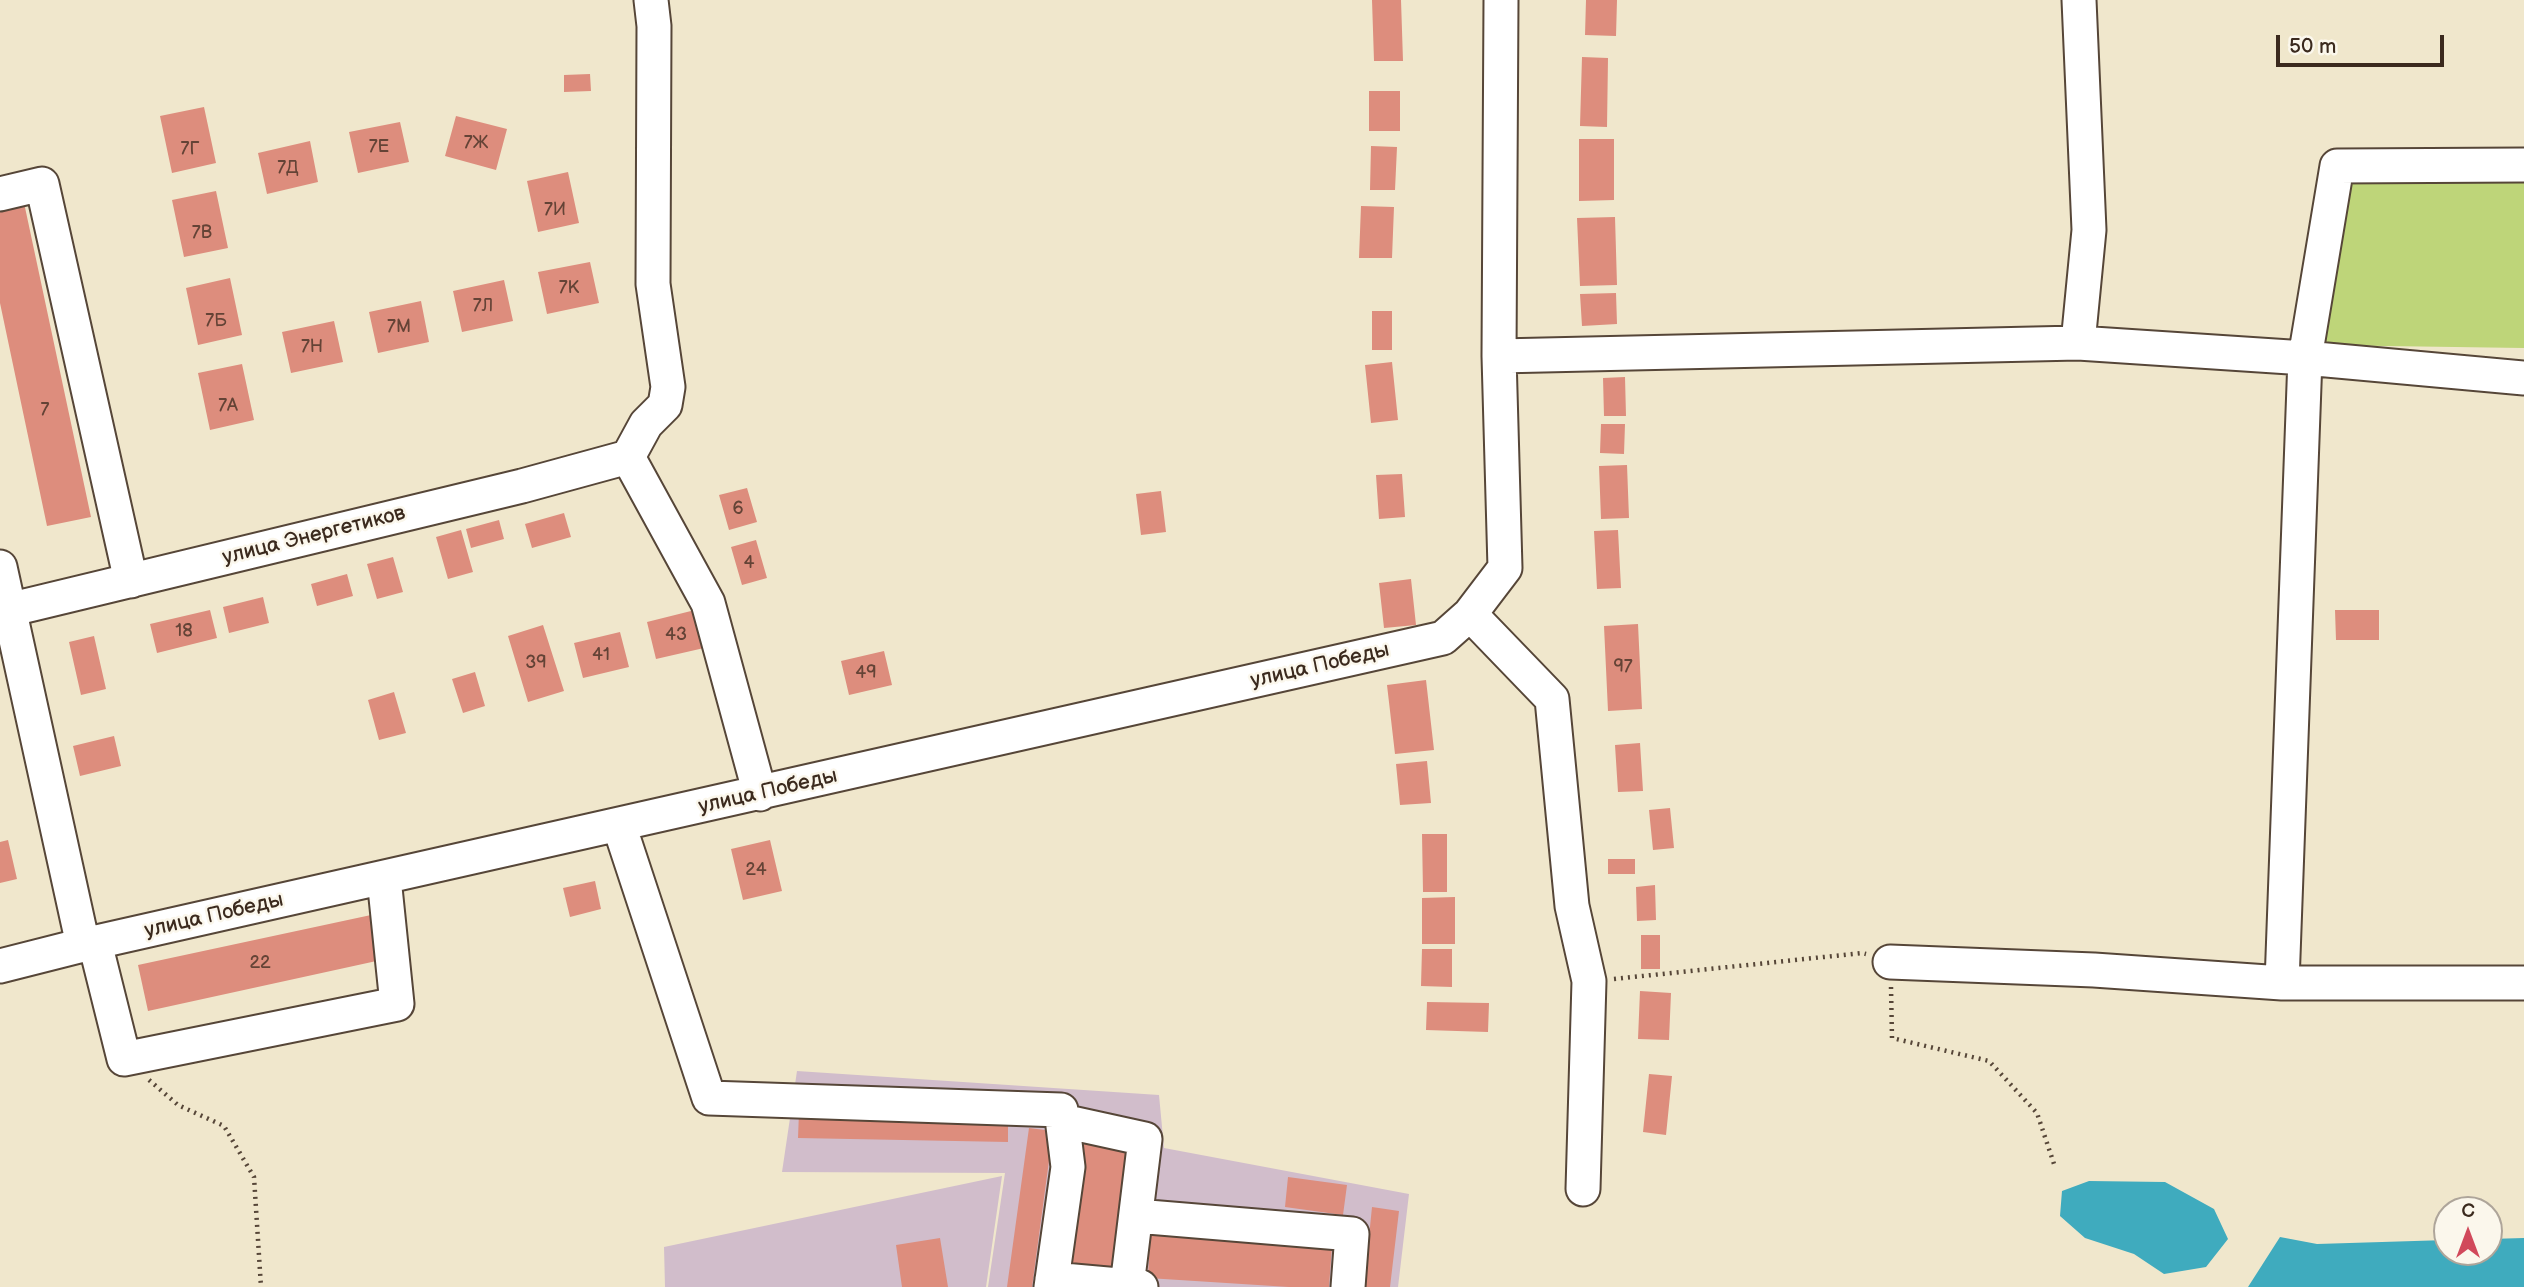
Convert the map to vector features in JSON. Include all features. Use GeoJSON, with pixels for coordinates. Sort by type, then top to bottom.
{"type":"FeatureCollection","features":[{"type":"Feature","properties":{"kind":"street"},"geometry":{"type":"LineString","coordinates":[[651,0],[654,26],[653,284],[668,387],[665,405],[646,425],[628,457],[709,603],[760,793]]}},
{"type":"Feature","properties":{"kind":"street"},"geometry":{"type":"LineString","coordinates":[[1501,0],[1499,356],[2078,343],[2305,358],[2524,378]]}},
{"type":"Feature","properties":{"kind":"street"},"geometry":{"type":"LineString","coordinates":[[2078,343],[2089,230],[2079,0]]}},
{"type":"Feature","properties":{"kind":"street"},"geometry":{"type":"LineString","coordinates":[[2282,982],[2305,358],[2337,166],[2524,164]]}},
{"type":"Feature","properties":{"kind":"street"},"geometry":{"type":"LineString","coordinates":[[0,194],[42,184],[131,581]]}},
{"type":"Feature","properties":{"kind":"street","name":"улица Победы"},"geometry":{"type":"LineString","coordinates":[[0,966],[1443,638],[1470,614],[1505,568],[1499,356]]}},
{"type":"Feature","properties":{"kind":"street","name":"улица Энергетиков"},"geometry":{"type":"LineString","coordinates":[[5,611],[522,486],[628,457]]}},
{"type":"Feature","properties":{"kind":"street"},"geometry":{"type":"LineString","coordinates":[[0,567],[5,611],[89,944],[124,1059],[397,1004],[384,878]]}},
{"type":"Feature","properties":{"kind":"street"},"geometry":{"type":"LineString","coordinates":[[1470,614],[1552,699],[1572,906],[1589,981],[1583,1189]]}},
{"type":"Feature","properties":{"kind":"street"},"geometry":{"type":"LineString","coordinates":[[619,825],[709,1098],[1061,1110],[1068,1167],[1051,1283],[1134,1286],[1136,1216],[1145,1139],[1063,1121]]}},
{"type":"Feature","properties":{"kind":"street"},"geometry":{"type":"LineString","coordinates":[[1890,962],[2094,970],[2282,982],[2524,984]]}},
{"type":"Feature","properties":{"kind":"street"},"geometry":{"type":"LineString","coordinates":[[1136,1216],[1352,1234],[1348,1287]]}},
{"type":"Feature","properties":{"kind":"path"},"geometry":{"type":"LineString","coordinates":[[1589,981],[1861,953],[1890,962],[1892,1038],[1989,1060],[2037,1113],[2054,1164]]}},
{"type":"Feature","properties":{"kind":"path"},"geometry":{"type":"LineString","coordinates":[[124,1059],[178,1105],[225,1126],[254,1177],[261,1287]]}},
{"type":"Feature","properties":{"kind":"shaded area"},"geometry":{"type":"Polygon","coordinates":[[[797,1071],[1159,1095],[1164,1148],[1409,1194],[1398,1287],[988,1287],[1005,1173],[782,1172],[797,1071]]]}},
{"type":"Feature","properties":{"kind":"shaded area"},"geometry":{"type":"Polygon","coordinates":[[[1002,1176],[986,1287],[665,1287],[664,1247],[1002,1176]]]}},
{"type":"Feature","properties":{"kind":"green space"},"geometry":{"type":"Polygon","coordinates":[[[2524,163],[2524,348],[2316,345],[2336,181],[2524,163]]]}},
{"type":"Feature","properties":{"kind":"water"},"geometry":{"type":"Polygon","coordinates":[[[2089,1181],[2165,1182],[2214,1209],[2228,1239],[2206,1267],[2164,1274],[2134,1254],[2085,1238],[2060,1216],[2062,1191],[2089,1181]]]}},
{"type":"Feature","properties":{"kind":"water"},"geometry":{"type":"Polygon","coordinates":[[[2280,1237],[2317,1244],[2433,1240],[2433,1266],[2503,1266],[2503,1239],[2524,1238],[2524,1287],[2248,1287],[2280,1237]]]}},
{"type":"Feature","properties":{"kind":"building"},"geometry":{"type":"Polygon","coordinates":[[[1372,0],[1401,0],[1403,61],[1374,61],[1372,0]]]}},
{"type":"Feature","properties":{"kind":"building"},"geometry":{"type":"Polygon","coordinates":[[[1586,0],[1617,0],[1616,36],[1585,35],[1586,0]]]}},
{"type":"Feature","properties":{"kind":"building"},"geometry":{"type":"Polygon","coordinates":[[[1582,57],[1608,58],[1607,127],[1580,126],[1582,57]]]}},
{"type":"Feature","properties":{"kind":"building"},"geometry":{"type":"Polygon","coordinates":[[[590,74],[591,91],[564,92],[564,75],[590,74]]]}},
{"type":"Feature","properties":{"kind":"building"},"geometry":{"type":"Polygon","coordinates":[[[1369,91],[1400,91],[1400,131],[1369,131],[1369,91]]]}},
{"type":"Feature","properties":{"kind":"building"},"geometry":{"type":"Polygon","coordinates":[[[204,107],[216,163],[172,173],[160,116],[204,107]]]}},
{"type":"Feature","properties":{"kind":"building"},"geometry":{"type":"Polygon","coordinates":[[[456,116],[507,129],[496,170],[445,156],[456,116]]]}},
{"type":"Feature","properties":{"kind":"building"},"geometry":{"type":"Polygon","coordinates":[[[400,122],[409,162],[358,173],[349,132],[400,122]]]}},
{"type":"Feature","properties":{"kind":"building"},"geometry":{"type":"Polygon","coordinates":[[[1579,139],[1614,139],[1614,200],[1579,201],[1579,139]]]}},
{"type":"Feature","properties":{"kind":"building"},"geometry":{"type":"Polygon","coordinates":[[[310,141],[318,182],[267,194],[258,153],[310,141]]]}},
{"type":"Feature","properties":{"kind":"building"},"geometry":{"type":"Polygon","coordinates":[[[1371,146],[1397,147],[1395,190],[1370,190],[1371,146]]]}},
{"type":"Feature","properties":{"kind":"building"},"geometry":{"type":"Polygon","coordinates":[[[568,172],[579,223],[538,232],[527,181],[568,172]]]}},
{"type":"Feature","properties":{"kind":"building"},"geometry":{"type":"Polygon","coordinates":[[[216,191],[228,248],[184,257],[172,200],[216,191]]]}},
{"type":"Feature","properties":{"kind":"building"},"geometry":{"type":"Polygon","coordinates":[[[23,198],[91,517],[47,526],[0,303],[0,203],[23,198]]]}},
{"type":"Feature","properties":{"kind":"building"},"geometry":{"type":"Polygon","coordinates":[[[1361,206],[1394,207],[1392,258],[1359,258],[1361,206]]]}},
{"type":"Feature","properties":{"kind":"building"},"geometry":{"type":"Polygon","coordinates":[[[1615,217],[1617,285],[1580,286],[1577,218],[1615,217]]]}},
{"type":"Feature","properties":{"kind":"building"},"geometry":{"type":"Polygon","coordinates":[[[590,262],[599,303],[547,314],[538,272],[590,262]]]}},
{"type":"Feature","properties":{"kind":"building"},"geometry":{"type":"Polygon","coordinates":[[[230,278],[242,335],[198,345],[186,288],[230,278]]]}},
{"type":"Feature","properties":{"kind":"building"},"geometry":{"type":"Polygon","coordinates":[[[504,280],[513,321],[462,332],[453,291],[504,280]]]}},
{"type":"Feature","properties":{"kind":"building"},"geometry":{"type":"Polygon","coordinates":[[[1616,293],[1617,324],[1582,326],[1580,294],[1616,293]]]}},
{"type":"Feature","properties":{"kind":"building"},"geometry":{"type":"Polygon","coordinates":[[[421,301],[429,342],[378,353],[369,312],[421,301]]]}},
{"type":"Feature","properties":{"kind":"building"},"geometry":{"type":"Polygon","coordinates":[[[1372,311],[1392,311],[1392,350],[1372,350],[1372,311]]]}},
{"type":"Feature","properties":{"kind":"building"},"geometry":{"type":"Polygon","coordinates":[[[334,321],[343,362],[291,373],[282,332],[334,321]]]}},
{"type":"Feature","properties":{"kind":"building"},"geometry":{"type":"Polygon","coordinates":[[[1392,362],[1398,420],[1371,423],[1365,365],[1392,362]]]}},
{"type":"Feature","properties":{"kind":"building"},"geometry":{"type":"Polygon","coordinates":[[[242,364],[254,420],[210,430],[198,373],[242,364]]]}},
{"type":"Feature","properties":{"kind":"building"},"geometry":{"type":"Polygon","coordinates":[[[1625,377],[1626,416],[1604,416],[1603,378],[1625,377]]]}},
{"type":"Feature","properties":{"kind":"building"},"geometry":{"type":"Polygon","coordinates":[[[1601,424],[1625,424],[1624,454],[1600,453],[1601,424]]]}},
{"type":"Feature","properties":{"kind":"building"},"geometry":{"type":"Polygon","coordinates":[[[1627,465],[1629,518],[1601,519],[1599,466],[1627,465]]]}},
{"type":"Feature","properties":{"kind":"building"},"geometry":{"type":"Polygon","coordinates":[[[1402,474],[1405,517],[1379,519],[1376,475],[1402,474]]]}},
{"type":"Feature","properties":{"kind":"building"},"geometry":{"type":"Polygon","coordinates":[[[747,488],[757,522],[729,530],[719,495],[747,488]]]}},
{"type":"Feature","properties":{"kind":"building"},"geometry":{"type":"Polygon","coordinates":[[[1161,491],[1166,532],[1141,535],[1136,494],[1161,491]]]}},
{"type":"Feature","properties":{"kind":"building"},"geometry":{"type":"Polygon","coordinates":[[[564,513],[571,537],[532,548],[525,524],[564,513]]]}},
{"type":"Feature","properties":{"kind":"building"},"geometry":{"type":"Polygon","coordinates":[[[499,520],[504,539],[471,548],[466,529],[499,520]]]}},
{"type":"Feature","properties":{"kind":"building"},"geometry":{"type":"Polygon","coordinates":[[[461,530],[473,572],[448,579],[436,537],[461,530]]]}},
{"type":"Feature","properties":{"kind":"building"},"geometry":{"type":"Polygon","coordinates":[[[1618,530],[1621,588],[1597,589],[1594,531],[1618,530]]]}},
{"type":"Feature","properties":{"kind":"building"},"geometry":{"type":"Polygon","coordinates":[[[756,540],[767,578],[742,585],[731,547],[756,540]]]}},
{"type":"Feature","properties":{"kind":"building"},"geometry":{"type":"Polygon","coordinates":[[[393,557],[403,592],[377,599],[367,564],[393,557]]]}},
{"type":"Feature","properties":{"kind":"building"},"geometry":{"type":"Polygon","coordinates":[[[347,574],[353,596],[317,606],[311,584],[347,574]]]}},
{"type":"Feature","properties":{"kind":"building"},"geometry":{"type":"Polygon","coordinates":[[[1411,579],[1416,625],[1384,628],[1379,583],[1411,579]]]}},
{"type":"Feature","properties":{"kind":"building"},"geometry":{"type":"Polygon","coordinates":[[[263,597],[269,623],[229,633],[223,607],[263,597]]]}},
{"type":"Feature","properties":{"kind":"building"},"geometry":{"type":"Polygon","coordinates":[[[210,610],[217,638],[157,653],[150,624],[210,610]]]}},
{"type":"Feature","properties":{"kind":"building"},"geometry":{"type":"Polygon","coordinates":[[[695,610],[704,648],[656,659],[647,622],[695,610]]]}},
{"type":"Feature","properties":{"kind":"building"},"geometry":{"type":"Polygon","coordinates":[[[2335,610],[2379,610],[2379,640],[2336,640],[2335,610]]]}},
{"type":"Feature","properties":{"kind":"building"},"geometry":{"type":"Polygon","coordinates":[[[1638,624],[1642,709],[1608,711],[1604,626],[1638,624]]]}},
{"type":"Feature","properties":{"kind":"building"},"geometry":{"type":"Polygon","coordinates":[[[543,625],[564,691],[528,702],[508,636],[543,625]]]}},
{"type":"Feature","properties":{"kind":"building"},"geometry":{"type":"Polygon","coordinates":[[[620,632],[629,667],[583,678],[574,643],[620,632]]]}},
{"type":"Feature","properties":{"kind":"building"},"geometry":{"type":"Polygon","coordinates":[[[94,636],[106,689],[81,695],[69,642],[94,636]]]}},
{"type":"Feature","properties":{"kind":"building"},"geometry":{"type":"Polygon","coordinates":[[[884,651],[892,685],[849,695],[841,661],[884,651]]]}},
{"type":"Feature","properties":{"kind":"building"},"geometry":{"type":"Polygon","coordinates":[[[475,672],[485,706],[463,713],[452,679],[475,672]]]}},
{"type":"Feature","properties":{"kind":"building"},"geometry":{"type":"Polygon","coordinates":[[[1426,680],[1434,750],[1395,754],[1387,685],[1426,680]]]}},
{"type":"Feature","properties":{"kind":"building"},"geometry":{"type":"Polygon","coordinates":[[[394,692],[406,733],[379,740],[368,700],[394,692]]]}},
{"type":"Feature","properties":{"kind":"building"},"geometry":{"type":"Polygon","coordinates":[[[114,736],[121,766],[80,776],[73,746],[114,736]]]}},
{"type":"Feature","properties":{"kind":"building"},"geometry":{"type":"Polygon","coordinates":[[[1640,743],[1643,791],[1618,792],[1615,745],[1640,743]]]}},
{"type":"Feature","properties":{"kind":"building"},"geometry":{"type":"Polygon","coordinates":[[[1427,761],[1431,803],[1400,805],[1396,764],[1427,761]]]}},
{"type":"Feature","properties":{"kind":"building"},"geometry":{"type":"Polygon","coordinates":[[[1670,808],[1674,848],[1653,850],[1649,810],[1670,808]]]}},
{"type":"Feature","properties":{"kind":"building"},"geometry":{"type":"Polygon","coordinates":[[[1422,834],[1447,834],[1447,892],[1423,892],[1422,834]]]}},
{"type":"Feature","properties":{"kind":"building"},"geometry":{"type":"Polygon","coordinates":[[[8,840],[17,879],[0,883],[0,842],[8,840]]]}},
{"type":"Feature","properties":{"kind":"building"},"geometry":{"type":"Polygon","coordinates":[[[770,840],[782,891],[743,900],[731,849],[770,840]]]}},
{"type":"Feature","properties":{"kind":"building"},"geometry":{"type":"Polygon","coordinates":[[[1608,859],[1635,859],[1635,874],[1608,874],[1608,859]]]}},
{"type":"Feature","properties":{"kind":"building"},"geometry":{"type":"Polygon","coordinates":[[[595,881],[601,909],[570,917],[563,888],[595,881]]]}},
{"type":"Feature","properties":{"kind":"building"},"geometry":{"type":"Polygon","coordinates":[[[1655,885],[1656,920],[1637,921],[1636,887],[1655,885]]]}},
{"type":"Feature","properties":{"kind":"building"},"geometry":{"type":"Polygon","coordinates":[[[1455,897],[1455,944],[1422,944],[1422,898],[1455,897]]]}},
{"type":"Feature","properties":{"kind":"building"},"geometry":{"type":"Polygon","coordinates":[[[371,915],[381,960],[148,1011],[138,965],[371,915]]]}},
{"type":"Feature","properties":{"kind":"building"},"geometry":{"type":"Polygon","coordinates":[[[1641,935],[1660,935],[1660,969],[1641,969],[1641,935]]]}},
{"type":"Feature","properties":{"kind":"building"},"geometry":{"type":"Polygon","coordinates":[[[1422,949],[1452,949],[1452,987],[1421,986],[1422,949]]]}},
{"type":"Feature","properties":{"kind":"building"},"geometry":{"type":"Polygon","coordinates":[[[1640,991],[1671,993],[1669,1040],[1638,1039],[1640,991]]]}},
{"type":"Feature","properties":{"kind":"building"},"geometry":{"type":"Polygon","coordinates":[[[1427,1002],[1489,1003],[1488,1032],[1426,1030],[1427,1002]]]}},
{"type":"Feature","properties":{"kind":"building"},"geometry":{"type":"Polygon","coordinates":[[[1649,1074],[1672,1076],[1666,1135],[1643,1132],[1649,1074]]]}},
{"type":"Feature","properties":{"kind":"building"},"geometry":{"type":"Polygon","coordinates":[[[799,1112],[1008,1116],[1008,1142],[798,1138],[799,1112]]]}},
{"type":"Feature","properties":{"kind":"building"},"geometry":{"type":"Polygon","coordinates":[[[1029,1128],[1053,1131],[1032,1287],[1007,1287],[1029,1128]]]}},
{"type":"Feature","properties":{"kind":"building"},"geometry":{"type":"Polygon","coordinates":[[[1084,1137],[1131,1142],[1116,1274],[1069,1269],[1084,1137]]]}},
{"type":"Feature","properties":{"kind":"building"},"geometry":{"type":"Polygon","coordinates":[[[1288,1177],[1347,1185],[1343,1215],[1285,1207],[1288,1177]]]}},
{"type":"Feature","properties":{"kind":"building"},"geometry":{"type":"Polygon","coordinates":[[[1372,1207],[1399,1211],[1390,1287],[1364,1287],[1372,1207]]]}},
{"type":"Feature","properties":{"kind":"building"},"geometry":{"type":"Polygon","coordinates":[[[1150,1234],[1332,1246],[1329,1287],[1148,1278],[1150,1234]]]}},
{"type":"Feature","properties":{"kind":"building"},"geometry":{"type":"Polygon","coordinates":[[[940,1238],[948,1287],[902,1287],[896,1245],[940,1238]]]}}]}
